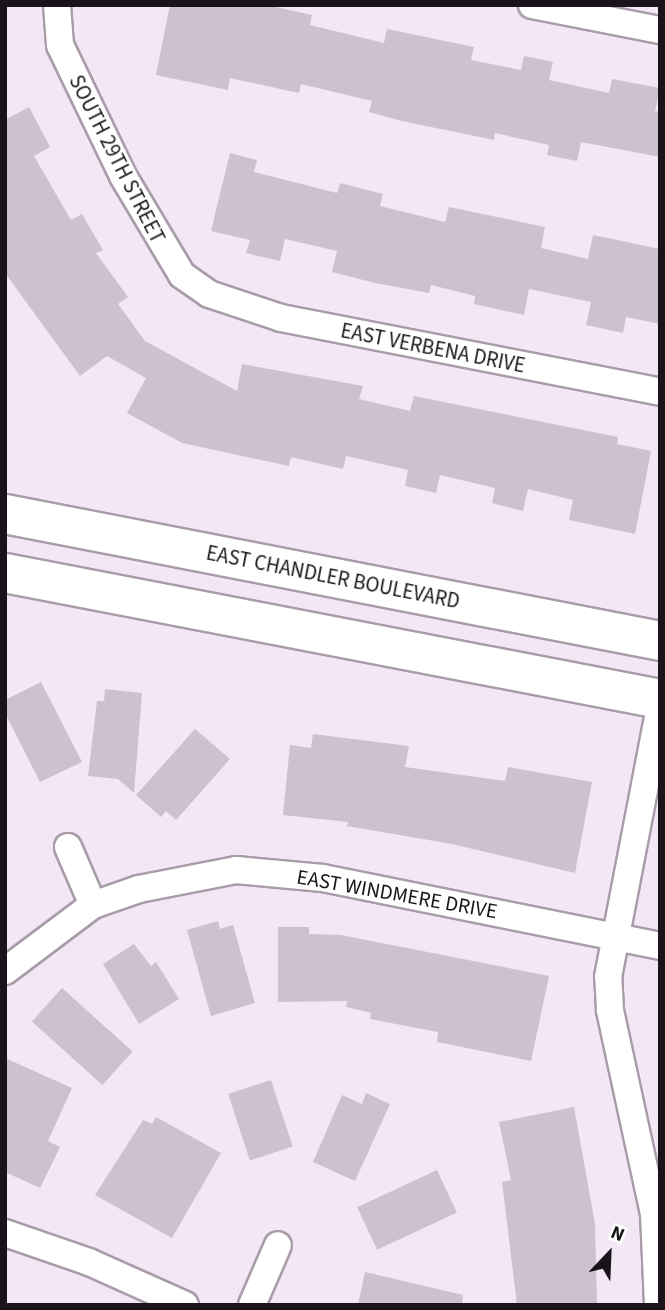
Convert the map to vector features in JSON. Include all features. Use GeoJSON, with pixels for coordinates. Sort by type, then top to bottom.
{"type":"FeatureCollection","features":[{"type":"Feature","properties":{"kind":"main road","name":"EAST CHANDLER BOULEVARD"},"geometry":{"type":"LineString","coordinates":[[5,514],[660,641]]}},
{"type":"Feature","properties":{"kind":"main road"},"geometry":{"type":"LineString","coordinates":[[5,573],[660,699]]}},
{"type":"Feature","properties":{"kind":"street","name":"SOUTH 29TH STREET"},"geometry":{"type":"LineString","coordinates":[[57,5],[60,45],[123,176],[181,275],[209,294]]}},
{"type":"Feature","properties":{"kind":"street"},"geometry":{"type":"LineString","coordinates":[[533,5],[660,30]]}},
{"type":"Feature","properties":{"kind":"street","name":"EAST VERBENA DRIVE"},"geometry":{"type":"LineString","coordinates":[[209,294],[281,318],[660,392]]}},
{"type":"Feature","properties":{"kind":"street"},"geometry":{"type":"LineString","coordinates":[[658,1305],[654,1214],[610,1010],[608,977],[660,706]]}},
{"type":"Feature","properties":{"kind":"street"},"geometry":{"type":"LineString","coordinates":[[68,847],[93,905]]}},
{"type":"Feature","properties":{"kind":"street","name":"EAST WINDMERE DRIVE"},"geometry":{"type":"LineString","coordinates":[[5,971],[93,905],[139,889],[236,870],[323,878],[660,946]]}},
{"type":"Feature","properties":{"kind":"street"},"geometry":{"type":"LineString","coordinates":[[5,1233],[89,1262],[185,1305]]}},
{"type":"Feature","properties":{"kind":"street"},"geometry":{"type":"LineString","coordinates":[[252,1305],[278,1245]]}},
{"type":"Feature","properties":{"kind":"building"},"geometry":{"type":"Polygon","coordinates":[[[170,5],[267,5],[312,15],[310,25],[384,43],[387,29],[474,47],[471,60],[521,70],[524,56],[553,62],[549,80],[609,93],[612,79],[660,88],[655,111],[660,112],[660,157],[581,142],[577,161],[547,155],[549,145],[495,133],[494,140],[369,112],[372,101],[301,84],[299,93],[230,78],[228,90],[156,75],[170,5]]]}},
{"type":"Feature","properties":{"kind":"building"},"geometry":{"type":"Polygon","coordinates":[[[29,107],[50,147],[34,156],[71,220],[82,214],[103,250],[96,253],[128,297],[118,304],[145,341],[237,391],[242,364],[363,386],[359,399],[410,411],[414,396],[618,437],[617,444],[651,451],[635,534],[569,520],[573,500],[528,489],[523,511],[492,503],[495,488],[440,475],[436,493],[405,486],[408,470],[346,456],[343,469],[291,457],[289,466],[182,443],[127,413],[146,378],[107,356],[80,376],[5,273],[5,120],[29,107]]]}},
{"type":"Feature","properties":{"kind":"building"},"geometry":{"type":"Polygon","coordinates":[[[230,153],[257,160],[254,172],[337,193],[340,183],[383,194],[380,206],[445,222],[449,207],[545,227],[541,248],[588,259],[593,235],[660,249],[660,324],[626,317],[623,333],[586,325],[591,302],[529,289],[524,315],[474,304],[475,296],[431,285],[429,293],[375,283],[332,272],[337,251],[285,239],[280,261],[246,253],[250,240],[211,231],[230,153]]]}},
{"type":"Feature","properties":{"kind":"building"},"geometry":{"type":"Polygon","coordinates":[[[41,682],[82,762],[40,782],[5,713],[5,700],[41,682]]]}},
{"type":"Feature","properties":{"kind":"building"},"geometry":{"type":"Polygon","coordinates":[[[105,689],[142,693],[134,793],[118,779],[88,776],[97,701],[104,701],[105,689]]]}},
{"type":"Feature","properties":{"kind":"building"},"geometry":{"type":"Polygon","coordinates":[[[195,729],[230,759],[176,820],[166,811],[161,817],[136,795],[195,729]]]}},
{"type":"Feature","properties":{"kind":"building"},"geometry":{"type":"Polygon","coordinates":[[[313,734],[409,746],[405,767],[505,781],[508,767],[592,782],[575,873],[452,844],[347,826],[348,822],[283,815],[290,745],[311,748],[313,734]]]}},
{"type":"Feature","properties":{"kind":"building"},"geometry":{"type":"Polygon","coordinates":[[[218,921],[220,929],[233,925],[255,1003],[211,1016],[187,930],[218,921]]]}},
{"type":"Feature","properties":{"kind":"building"},"geometry":{"type":"Polygon","coordinates":[[[278,927],[309,927],[309,934],[341,935],[549,976],[531,1061],[437,1042],[438,1032],[370,1019],[371,1013],[346,1007],[347,1001],[278,1002],[278,927]]]}},
{"type":"Feature","properties":{"kind":"building"},"geometry":{"type":"Polygon","coordinates":[[[134,944],[151,966],[156,962],[179,999],[139,1024],[103,964],[134,944]]]}},
{"type":"Feature","properties":{"kind":"building"},"geometry":{"type":"Polygon","coordinates":[[[62,988],[133,1052],[102,1085],[32,1021],[62,988]]]}},
{"type":"Feature","properties":{"kind":"building"},"geometry":{"type":"Polygon","coordinates":[[[5,1058],[72,1088],[48,1141],[60,1147],[40,1188],[5,1172],[5,1058]]]}},
{"type":"Feature","properties":{"kind":"building"},"geometry":{"type":"Polygon","coordinates":[[[271,1080],[293,1147],[250,1160],[228,1094],[271,1080]]]}},
{"type":"Feature","properties":{"kind":"building"},"geometry":{"type":"Polygon","coordinates":[[[366,1093],[390,1104],[355,1181],[313,1162],[342,1095],[362,1104],[366,1093]]]}},
{"type":"Feature","properties":{"kind":"building"},"geometry":{"type":"Polygon","coordinates":[[[574,1107],[595,1224],[597,1305],[517,1305],[502,1182],[511,1180],[499,1122],[574,1107]]]}},
{"type":"Feature","properties":{"kind":"building"},"geometry":{"type":"Polygon","coordinates":[[[156,1117],[221,1153],[172,1238],[95,1195],[143,1120],[152,1124],[156,1117]]]}},
{"type":"Feature","properties":{"kind":"building"},"geometry":{"type":"Polygon","coordinates":[[[437,1170],[457,1213],[377,1250],[357,1207],[437,1170]]]}},
{"type":"Feature","properties":{"kind":"building"},"geometry":{"type":"Polygon","coordinates":[[[365,1272],[463,1295],[462,1305],[358,1305],[365,1272]]]}}]}
